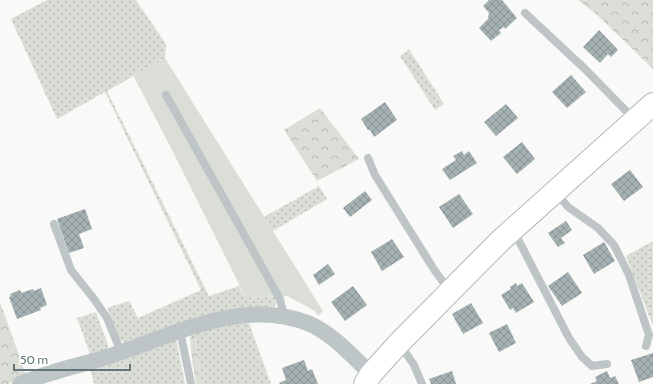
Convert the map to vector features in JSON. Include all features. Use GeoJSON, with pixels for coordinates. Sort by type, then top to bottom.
{"type":"FeatureCollection","features":[{"type":"Feature","properties":{"kind":"street"},"geometry":{"type":"LineString","coordinates":[[20,384],[121,352],[208,322],[246,315],[284,317],[309,324],[333,339],[368,379],[399,342],[512,230],[653,104]]}},
{"type":"Feature","properties":{"kind":"lane"},"geometry":{"type":"LineString","coordinates":[[525,13],[585,69],[635,121]]}},
{"type":"Feature","properties":{"kind":"lane"},"geometry":{"type":"LineString","coordinates":[[166,95],[280,299],[284,317]]}},
{"type":"Feature","properties":{"kind":"lane"},"geometry":{"type":"LineString","coordinates":[[368,158],[374,175],[435,271],[450,290]]}},
{"type":"Feature","properties":{"kind":"lane"},"geometry":{"type":"LineString","coordinates":[[555,192],[568,207],[598,228],[614,245],[629,274],[649,335],[646,346]]}},
{"type":"Feature","properties":{"kind":"lane"},"geometry":{"type":"LineString","coordinates":[[54,224],[71,270],[107,318],[121,352]]}},
{"type":"Feature","properties":{"kind":"lane"},"geometry":{"type":"LineString","coordinates":[[512,230],[568,338],[582,357],[592,366],[607,364]]}},
{"type":"Feature","properties":{"kind":"lane"},"geometry":{"type":"LineString","coordinates":[[180,331],[191,384]]}},
{"type":"Feature","properties":{"kind":"lane"},"geometry":{"type":"LineString","coordinates":[[399,342],[414,365],[422,384]]}},
{"type":"Feature","properties":{"kind":"green space"},"geometry":{"type":"Polygon","coordinates":[[[47,0],[136,0],[166,44],[165,58],[107,91],[209,296],[239,286],[246,298],[276,297],[277,301],[275,306],[124,343],[119,338],[107,308],[129,301],[138,318],[201,290],[105,92],[57,119],[11,19],[47,0]]]}},
{"type":"Feature","properties":{"kind":"green space"},"geometry":{"type":"Polygon","coordinates":[[[578,0],[653,0],[653,69],[595,13],[578,0]]]}},
{"type":"Feature","properties":{"kind":"green space"},"geometry":{"type":"Polygon","coordinates":[[[409,49],[444,104],[435,110],[400,56],[409,49]]]}},
{"type":"Feature","properties":{"kind":"green space"},"geometry":{"type":"Polygon","coordinates":[[[165,58],[323,311],[318,316],[315,311],[287,296],[246,298],[133,75],[165,58]]]}},
{"type":"Feature","properties":{"kind":"green space"},"geometry":{"type":"Polygon","coordinates":[[[320,108],[359,159],[317,181],[284,130],[320,108]]]}},
{"type":"Feature","properties":{"kind":"green space"},"geometry":{"type":"Polygon","coordinates":[[[319,186],[327,199],[273,231],[264,217],[319,186]]]}},
{"type":"Feature","properties":{"kind":"green space"},"geometry":{"type":"Polygon","coordinates":[[[653,241],[653,326],[626,256],[653,241]]]}},
{"type":"Feature","properties":{"kind":"green space"},"geometry":{"type":"Polygon","coordinates":[[[0,302],[26,375],[8,384],[0,384],[0,302]]]}},
{"type":"Feature","properties":{"kind":"green space"},"geometry":{"type":"Polygon","coordinates":[[[96,312],[108,345],[108,349],[91,357],[77,318],[96,312]]]}},
{"type":"Feature","properties":{"kind":"green space"},"geometry":{"type":"Polygon","coordinates":[[[248,320],[271,384],[202,384],[194,331],[248,320]]]}},
{"type":"Feature","properties":{"kind":"green space"},"geometry":{"type":"Polygon","coordinates":[[[194,331],[202,384],[196,384],[192,360],[190,337],[194,331]]]}},
{"type":"Feature","properties":{"kind":"green space"},"geometry":{"type":"Polygon","coordinates":[[[176,338],[185,384],[94,384],[90,369],[176,338]]]}},
{"type":"Feature","properties":{"kind":"building"},"geometry":{"type":"Polygon","coordinates":[[[489,0],[502,0],[517,18],[505,29],[504,27],[499,30],[501,33],[491,41],[479,28],[488,19],[489,13],[483,6],[489,0]]]}},
{"type":"Feature","properties":{"kind":"building"},"geometry":{"type":"Polygon","coordinates":[[[599,30],[618,50],[611,57],[608,54],[600,63],[583,47],[599,30]]]}},
{"type":"Feature","properties":{"kind":"building"},"geometry":{"type":"Polygon","coordinates":[[[571,75],[586,92],[567,108],[552,92],[571,75]]]}},
{"type":"Feature","properties":{"kind":"building"},"geometry":{"type":"Polygon","coordinates":[[[385,102],[397,120],[374,137],[361,119],[385,102]]]}},
{"type":"Feature","properties":{"kind":"building"},"geometry":{"type":"Polygon","coordinates":[[[506,104],[518,118],[496,136],[484,122],[506,104]]]}},
{"type":"Feature","properties":{"kind":"building"},"geometry":{"type":"Polygon","coordinates":[[[522,142],[535,159],[517,174],[503,157],[522,142]]]}},
{"type":"Feature","properties":{"kind":"building"},"geometry":{"type":"Polygon","coordinates":[[[462,151],[464,155],[469,151],[477,163],[450,180],[442,169],[456,160],[453,156],[462,151]]]}},
{"type":"Feature","properties":{"kind":"building"},"geometry":{"type":"Polygon","coordinates":[[[630,170],[643,187],[624,201],[611,184],[630,170]]]}},
{"type":"Feature","properties":{"kind":"building"},"geometry":{"type":"Polygon","coordinates":[[[365,191],[372,200],[350,217],[343,208],[365,191]]]}},
{"type":"Feature","properties":{"kind":"building"},"geometry":{"type":"Polygon","coordinates":[[[459,194],[473,214],[453,228],[439,207],[459,194]]]}},
{"type":"Feature","properties":{"kind":"building"},"geometry":{"type":"Polygon","coordinates":[[[85,209],[92,229],[79,234],[84,248],[69,253],[57,219],[85,209]]]}},
{"type":"Feature","properties":{"kind":"building"},"geometry":{"type":"Polygon","coordinates":[[[566,221],[572,230],[561,238],[565,243],[558,247],[548,233],[566,221]]]}},
{"type":"Feature","properties":{"kind":"building"},"geometry":{"type":"Polygon","coordinates":[[[392,239],[404,257],[382,271],[371,252],[392,239]]]}},
{"type":"Feature","properties":{"kind":"building"},"geometry":{"type":"Polygon","coordinates":[[[604,242],[615,261],[594,274],[583,255],[604,242]]]}},
{"type":"Feature","properties":{"kind":"building"},"geometry":{"type":"Polygon","coordinates":[[[328,264],[335,274],[319,285],[313,275],[328,264]]]}},
{"type":"Feature","properties":{"kind":"building"},"geometry":{"type":"Polygon","coordinates":[[[568,272],[582,293],[562,306],[548,286],[568,272]]]}},
{"type":"Feature","properties":{"kind":"building"},"geometry":{"type":"Polygon","coordinates":[[[516,283],[517,286],[522,283],[534,302],[516,313],[513,308],[510,310],[501,295],[511,289],[510,287],[516,283]]]}},
{"type":"Feature","properties":{"kind":"building"},"geometry":{"type":"Polygon","coordinates":[[[353,286],[367,305],[345,321],[331,302],[353,286]]]}},
{"type":"Feature","properties":{"kind":"building"},"geometry":{"type":"Polygon","coordinates":[[[41,288],[47,305],[40,308],[41,310],[17,319],[9,297],[11,296],[10,294],[20,290],[21,293],[33,289],[34,291],[41,288]]]}},
{"type":"Feature","properties":{"kind":"building"},"geometry":{"type":"Polygon","coordinates":[[[471,303],[483,323],[463,334],[452,314],[471,303]]]}},
{"type":"Feature","properties":{"kind":"building"},"geometry":{"type":"Polygon","coordinates":[[[507,324],[516,343],[499,352],[489,333],[507,324]]]}},
{"type":"Feature","properties":{"kind":"building"},"geometry":{"type":"Polygon","coordinates":[[[653,353],[653,377],[639,382],[631,360],[653,353]]]}},
{"type":"Feature","properties":{"kind":"building"},"geometry":{"type":"Polygon","coordinates":[[[304,360],[308,371],[312,369],[318,384],[279,383],[286,380],[282,368],[304,360]]]}},
{"type":"Feature","properties":{"kind":"building"},"geometry":{"type":"Polygon","coordinates":[[[452,371],[456,384],[431,384],[429,379],[452,371]]]}},
{"type":"Feature","properties":{"kind":"building"},"geometry":{"type":"Polygon","coordinates":[[[607,371],[610,378],[615,376],[619,384],[590,384],[597,381],[595,377],[607,371]]]}}]}
